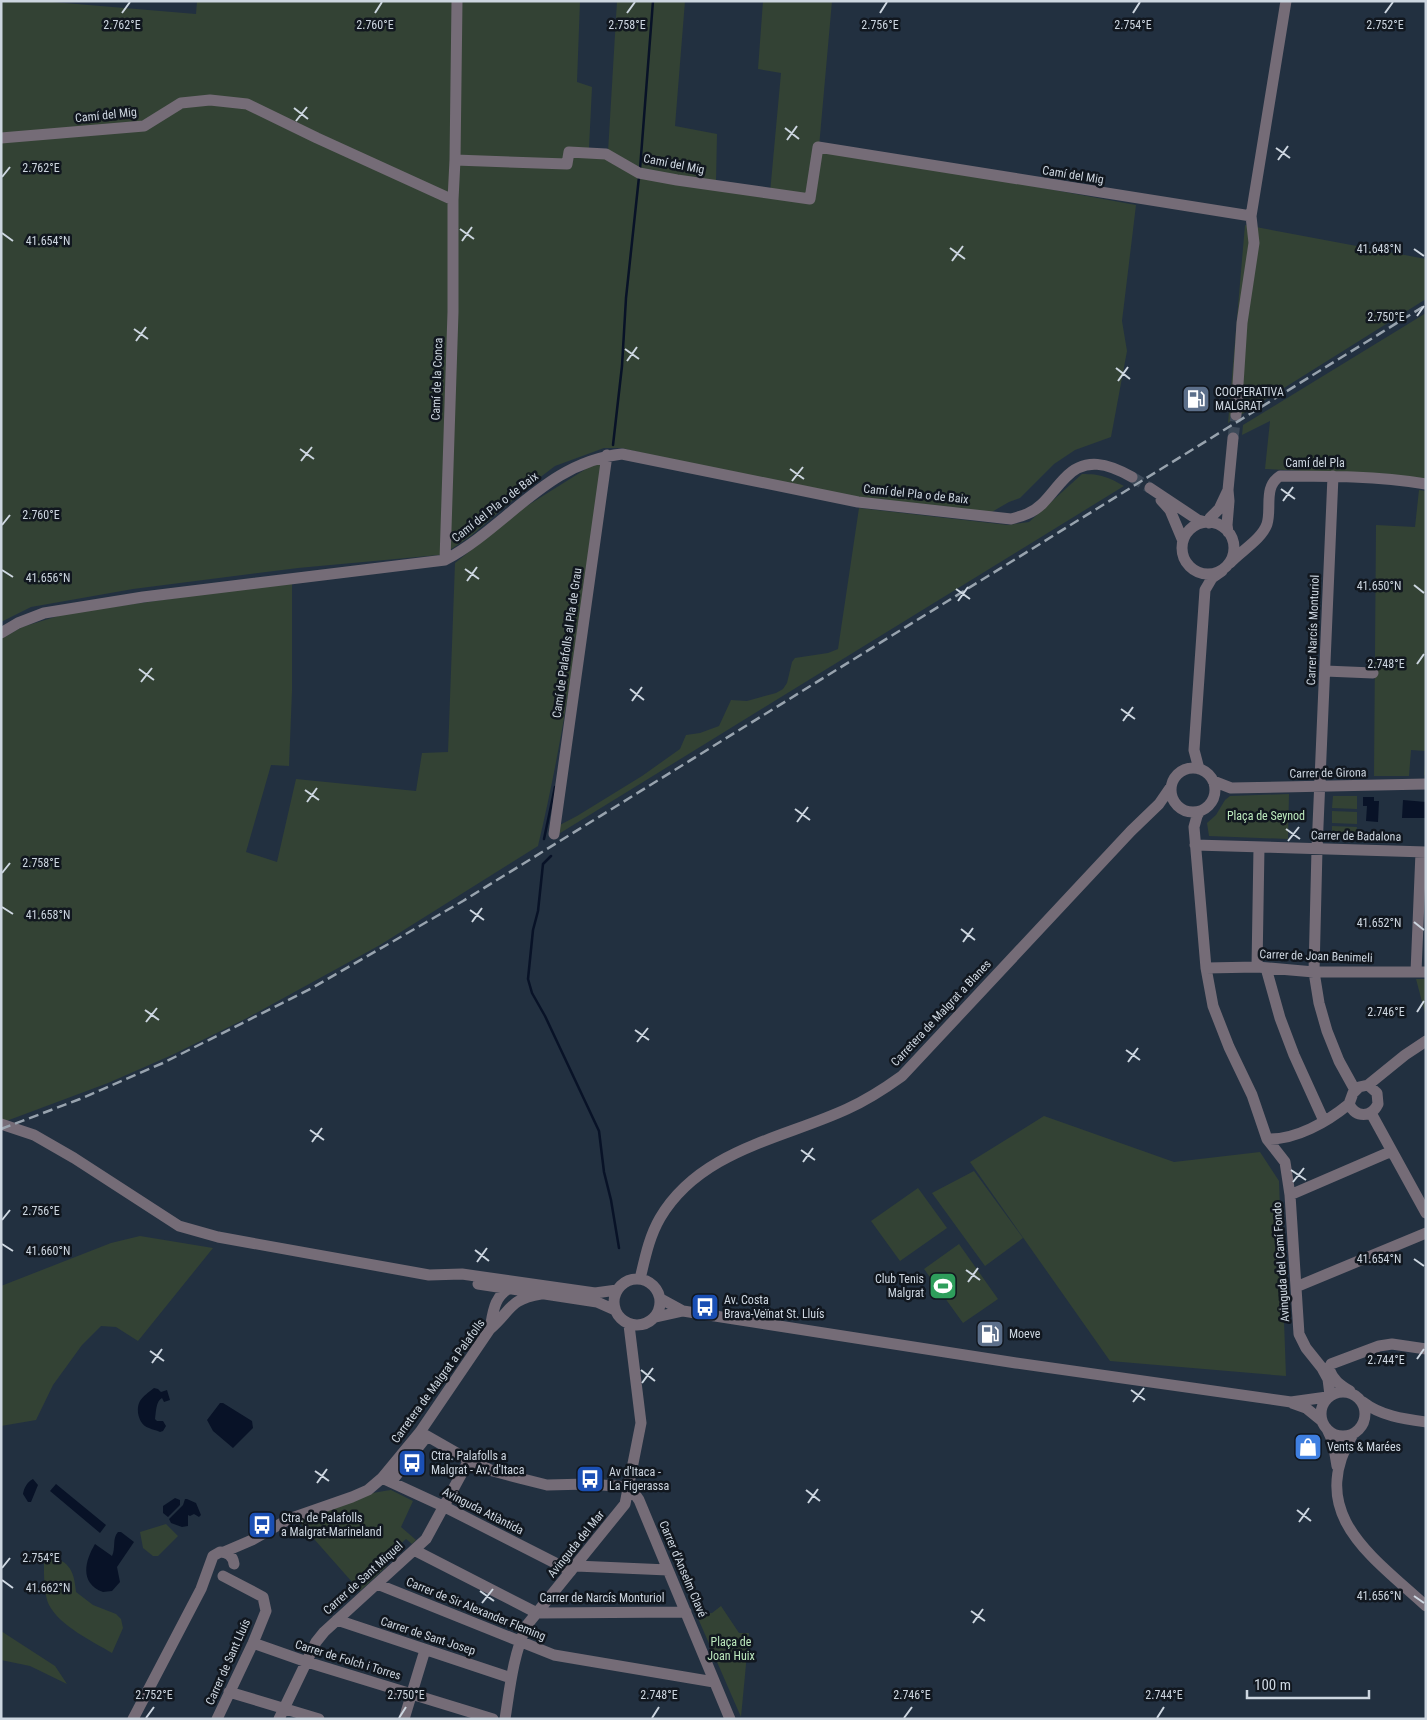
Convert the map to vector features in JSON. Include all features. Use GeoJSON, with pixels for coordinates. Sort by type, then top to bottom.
{"type":"FeatureCollection","features":[{"type":"Feature","properties":{"kind":"street"},"geometry":{"type":"LineString","coordinates":[[454,200],[457,1]]}},
{"type":"Feature","properties":{"kind":"street"},"geometry":{"type":"LineString","coordinates":[[1236,415],[1242,323],[1254,243],[1251,216],[1286,1]]}},
{"type":"Feature","properties":{"kind":"street","name":"Camí del Mig"},"geometry":{"type":"LineString","coordinates":[[1,138],[144,126],[181,103],[210,100],[247,104],[454,200]]}},
{"type":"Feature","properties":{"kind":"street","name":"Camí del Mig"},"geometry":{"type":"LineString","coordinates":[[456,160],[567,164],[569,152],[606,154],[639,174],[810,199],[818,147],[1251,216]]}},
{"type":"Feature","properties":{"kind":"street","name":"Camí de la Conca"},"geometry":{"type":"LineString","coordinates":[[445,560],[453,312],[454,200]]}},
{"type":"Feature","properties":{"kind":"street"},"geometry":{"type":"LineString","coordinates":[[1194,570],[1203,574],[1212,574],[1226,567],[1234,550],[1227,525],[1233,438]]}},
{"type":"Feature","properties":{"kind":"street","name":"Camí del Pla o de Baix"},"geometry":{"type":"LineString","coordinates":[[1,633],[18,623],[44,613],[143,597],[445,560],[464,550],[538,488],[567,470],[607,455],[622,454],[858,502],[1011,519],[1025,515],[1041,506],[1065,478],[1082,467],[1095,464],[1107,465],[1132,477]]}},
{"type":"Feature","properties":{"kind":"street","name":"Camí de Palafolls al Pla de Grau"},"geometry":{"type":"LineString","coordinates":[[554,834],[607,455]]}},
{"type":"Feature","properties":{"kind":"street","name":"Camí del Pla"},"geometry":{"type":"LineString","coordinates":[[1205,590],[1212,578],[1261,534],[1268,522],[1270,491],[1280,476],[1392,479],[1426,484]]}},
{"type":"Feature","properties":{"kind":"street","name":"Carrer Narcís Monturiol"},"geometry":{"type":"LineString","coordinates":[[1334,476],[1317,849],[1314,972],[1319,1003],[1327,1032],[1339,1062],[1356,1090]]}},
{"type":"Feature","properties":{"kind":"street"},"geometry":{"type":"LineString","coordinates":[[1183,541],[1170,510],[1153,490],[1198,520],[1220,525],[1230,535],[1252,542]]}},
{"type":"Feature","properties":{"kind":"street"},"geometry":{"type":"LineString","coordinates":[[1199,769],[1194,750],[1205,590],[1194,570],[1184,558],[1182,550],[1186,534],[1199,524],[1208,522],[1219,509],[1228,490]]}},
{"type":"Feature","properties":{"kind":"street"},"geometry":{"type":"LineString","coordinates":[[1325,671],[1373,673]]}},
{"type":"Feature","properties":{"kind":"street"},"geometry":{"type":"LineString","coordinates":[[1186,769],[1194,750]]}},
{"type":"Feature","properties":{"kind":"street"},"geometry":{"type":"LineString","coordinates":[[1158,804],[1180,808],[1190,813],[1200,811],[1209,806],[1214,796],[1215,788],[1213,781],[1206,773],[1199,769],[1186,769],[1175,776],[1170,788],[1171,796],[1180,808],[1194,827]]}},
{"type":"Feature","properties":{"kind":"street","name":"Carrer de Girona"},"geometry":{"type":"LineString","coordinates":[[1213,781],[1231,788],[1426,784]]}},
{"type":"Feature","properties":{"kind":"street","name":"Carretera de Malgrat a Blanes"},"geometry":{"type":"LineString","coordinates":[[640,1279],[649,1242],[659,1220],[685,1188],[700,1174],[731,1155],[845,1110],[879,1093],[902,1076],[1158,804],[1170,788]]}},
{"type":"Feature","properties":{"kind":"street","name":"Carrer de Girona"},"geometry":{"type":"LineString","coordinates":[[1214,796],[1218,796],[1231,788]]}},
{"type":"Feature","properties":{"kind":"street"},"geometry":{"type":"LineString","coordinates":[[1200,811],[1196,816],[1194,827],[1206,968],[1210,994],[1220,1026],[1252,1095],[1267,1138],[1277,1139],[1285,1137],[1312,1128],[1324,1121],[1349,1104],[1356,1090],[1363,1086],[1368,1086],[1405,1055],[1426,1041]]}},
{"type":"Feature","properties":{"kind":"street","name":"Carrer de Badalona"},"geometry":{"type":"LineString","coordinates":[[1195,845],[1424,852]]}},
{"type":"Feature","properties":{"kind":"street"},"geometry":{"type":"LineString","coordinates":[[1259,847],[1262,968],[1294,1055],[1324,1121]]}},
{"type":"Feature","properties":{"kind":"street"},"geometry":{"type":"LineString","coordinates":[[1421,972],[1424,852]]}},
{"type":"Feature","properties":{"kind":"street","name":"Carrer de Joan Benimeli"},"geometry":{"type":"LineString","coordinates":[[1206,968],[1262,968],[1314,972],[1421,972]]}},
{"type":"Feature","properties":{"kind":"street"},"geometry":{"type":"LineString","coordinates":[[1349,1104],[1354,1112],[1358,1114],[1371,1113],[1378,1104],[1379,1099],[1377,1093],[1368,1086]]}},
{"type":"Feature","properties":{"kind":"street"},"geometry":{"type":"LineString","coordinates":[[1371,1113],[1426,1213]]}},
{"type":"Feature","properties":{"kind":"street"},"geometry":{"type":"LineString","coordinates":[[1,1124],[34,1135],[74,1158],[179,1226],[218,1237],[420,1273],[445,1276],[466,1275],[545,1290],[597,1302],[615,1310]]}},
{"type":"Feature","properties":{"kind":"street"},"geometry":{"type":"LineString","coordinates":[[1277,1150],[1285,1137]]}},
{"type":"Feature","properties":{"kind":"street","name":"Avinguda del Camí Fondo"},"geometry":{"type":"LineString","coordinates":[[1267,1138],[1285,1162],[1290,1195],[1299,1334],[1306,1348],[1322,1368],[1328,1380],[1328,1396]]}},
{"type":"Feature","properties":{"kind":"street"},"geometry":{"type":"LineString","coordinates":[[1290,1195],[1392,1151]]}},
{"type":"Feature","properties":{"kind":"street"},"geometry":{"type":"LineString","coordinates":[[1296,1288],[1426,1233]]}},
{"type":"Feature","properties":{"kind":"street"},"geometry":{"type":"LineString","coordinates":[[466,1275],[478,1280],[499,1284],[512,1294],[513,1304]]}},
{"type":"Feature","properties":{"kind":"street"},"geometry":{"type":"LineString","coordinates":[[445,1276],[459,1282],[507,1289],[595,1293],[617,1290]]}},
{"type":"Feature","properties":{"kind":"street"},"geometry":{"type":"LineString","coordinates":[[640,1279],[653,1285],[658,1291],[661,1299],[660,1308],[656,1317],[649,1323],[641,1326],[629,1325],[620,1319],[615,1310],[614,1299],[617,1290],[623,1283],[640,1279]]}},
{"type":"Feature","properties":{"kind":"street"},"geometry":{"type":"LineString","coordinates":[[478,1284],[489,1291],[495,1306]]}},
{"type":"Feature","properties":{"kind":"street"},"geometry":{"type":"LineString","coordinates":[[490,1329],[495,1306],[501,1293],[507,1289]]}},
{"type":"Feature","properties":{"kind":"street","name":"Carretera de Malgrat a Palafolls"},"geometry":{"type":"LineString","coordinates":[[224,1552],[252,1540],[289,1519],[352,1498],[386,1480],[424,1434],[490,1329],[500,1321],[513,1304],[526,1296],[545,1290]]}},
{"type":"Feature","properties":{"kind":"street"},"geometry":{"type":"LineString","coordinates":[[661,1299],[683,1311],[1016,1363],[1291,1402],[1306,1408],[1334,1434],[1344,1436],[1352,1434],[1374,1419],[1396,1418],[1426,1422]]}},
{"type":"Feature","properties":{"kind":"street"},"geometry":{"type":"LineString","coordinates":[[656,1317],[683,1311]]}},
{"type":"Feature","properties":{"kind":"street","name":"Avinguda del Mar"},"geometry":{"type":"LineString","coordinates":[[505,1719],[519,1642],[527,1626],[625,1504],[630,1487],[641,1423],[629,1325]]}},
{"type":"Feature","properties":{"kind":"street","name":"Avinguda del Mar"},"geometry":{"type":"LineString","coordinates":[[632,1348],[641,1326]]}},
{"type":"Feature","properties":{"kind":"street"},"geometry":{"type":"LineString","coordinates":[[1414,1347],[1426,1342]]}},
{"type":"Feature","properties":{"kind":"street"},"geometry":{"type":"LineString","coordinates":[[1396,1418],[1370,1408],[1358,1396],[1338,1384],[1331,1375],[1329,1369],[1331,1364],[1379,1346],[1392,1344],[1426,1349]]}},
{"type":"Feature","properties":{"kind":"street"},"geometry":{"type":"LineString","coordinates":[[1291,1402],[1328,1396],[1336,1392],[1351,1392]]}},
{"type":"Feature","properties":{"kind":"street"},"geometry":{"type":"LineString","coordinates":[[1328,1396],[1322,1404],[1320,1413],[1333,1442],[1337,1468],[1336,1491],[1341,1512],[1350,1530],[1362,1547],[1426,1606]]}},
{"type":"Feature","properties":{"kind":"street"},"geometry":{"type":"LineString","coordinates":[[1362,1426],[1366,1418],[1363,1402]]}},
{"type":"Feature","properties":{"kind":"street"},"geometry":{"type":"LineString","coordinates":[[424,1434],[469,1460],[493,1471],[547,1485],[588,1484],[630,1487]]}},
{"type":"Feature","properties":{"kind":"street"},"geometry":{"type":"LineString","coordinates":[[1337,1468],[1352,1434]]}},
{"type":"Feature","properties":{"kind":"street","name":"Carrer de Sant Miquel"},"geometry":{"type":"LineString","coordinates":[[282,1714],[316,1642],[336,1620],[426,1539],[469,1460]]}},
{"type":"Feature","properties":{"kind":"street","name":"Avinguda Atlàntida"},"geometry":{"type":"LineString","coordinates":[[386,1480],[574,1569]]}},
{"type":"Feature","properties":{"kind":"street","name":"Carrer d'Anselm Clavé"},"geometry":{"type":"LineString","coordinates":[[630,1487],[639,1500],[730,1719]]}},
{"type":"Feature","properties":{"kind":"street","name":"Carretera de Malgrat a Palafolls"},"geometry":{"type":"LineString","coordinates":[[234,1565],[252,1540]]}},
{"type":"Feature","properties":{"kind":"street","name":"Carrer de Narcís Monturiol"},"geometry":{"type":"LineString","coordinates":[[414,1550],[537,1613],[686,1612]]}},
{"type":"Feature","properties":{"kind":"street"},"geometry":{"type":"LineString","coordinates":[[133,1719],[201,1589],[213,1556],[216,1553],[224,1552],[231,1556],[234,1565],[230,1573],[201,1589]]}},
{"type":"Feature","properties":{"kind":"street"},"geometry":{"type":"LineString","coordinates":[[210,1565],[213,1571],[255,1591]]}},
{"type":"Feature","properties":{"kind":"street","name":"Carrer de Sant Lluís"},"geometry":{"type":"LineString","coordinates":[[217,1719],[253,1643],[266,1610],[263,1597],[255,1591],[234,1565]]}},
{"type":"Feature","properties":{"kind":"street"},"geometry":{"type":"LineString","coordinates":[[574,1569],[668,1570]]}},
{"type":"Feature","properties":{"kind":"street","name":"Carrer de Sir Alexander Fleming"},"geometry":{"type":"LineString","coordinates":[[377,1584],[554,1655],[714,1682]]}},
{"type":"Feature","properties":{"kind":"street","name":"Carrer de Sant Josep"},"geometry":{"type":"LineString","coordinates":[[336,1620],[511,1678]]}},
{"type":"Feature","properties":{"kind":"street","name":"Carrer de Folch i Torres"},"geometry":{"type":"LineString","coordinates":[[253,1643],[307,1662],[493,1719]]}},
{"type":"Feature","properties":{"kind":"street"},"geometry":{"type":"LineString","coordinates":[[404,1719],[426,1650]]}},
{"type":"Feature","properties":{"kind":"street"},"geometry":{"type":"LineString","coordinates":[[229,1692],[282,1714],[319,1719]]}},
{"type":"Feature","properties":{"kind":"green space"},"geometry":{"type":"Polygon","coordinates":[[[1,1],[41,1],[196,14],[197,1],[580,1],[577,82],[592,87],[589,148],[608,152],[617,1],[685,1],[675,126],[717,134],[716,182],[770,193],[781,73],[758,69],[763,1],[832,1],[819,147],[1136,205],[1122,321],[1127,351],[1111,437],[1075,450],[1054,464],[1020,498],[990,513],[859,499],[757,479],[621,448],[604,448],[555,466],[472,535],[439,555],[298,568],[133,589],[31,607],[1,622],[1,1]]]}},
{"type":"Feature","properties":{"kind":"green space"},"geometry":{"type":"Polygon","coordinates":[[[1245,225],[1426,259],[1426,299],[1228,423],[1245,225]]]}},
{"type":"Feature","properties":{"kind":"green space"},"geometry":{"type":"Polygon","coordinates":[[[1426,313],[1426,479],[1389,475],[1265,469],[1270,421],[1242,435],[1243,425],[1426,313]]]}},
{"type":"Feature","properties":{"kind":"green space"},"geometry":{"type":"Polygon","coordinates":[[[602,463],[567,703],[538,846],[380,945],[247,1018],[172,1055],[108,1083],[1,1123],[1,639],[22,627],[68,613],[292,582],[292,691],[289,766],[271,765],[246,852],[277,862],[296,779],[416,791],[422,753],[448,752],[455,563],[522,509],[589,467],[602,463]]]}},
{"type":"Feature","properties":{"kind":"green space"},"geometry":{"type":"Polygon","coordinates":[[[1082,474],[1104,477],[1124,486],[557,835],[556,827],[642,776],[680,749],[686,735],[700,733],[719,726],[731,700],[747,701],[776,693],[783,689],[787,683],[792,662],[795,658],[828,653],[838,649],[859,508],[1008,525],[1029,522],[1082,474]]]}},
{"type":"Feature","properties":{"kind":"green space"},"geometry":{"type":"Polygon","coordinates":[[[1419,490],[1426,491],[1426,751],[1411,750],[1409,776],[1374,776],[1376,525],[1415,527],[1419,490]]]}},
{"type":"Feature","properties":{"kind":"green space"},"geometry":{"type":"Polygon","coordinates":[[[1426,751],[1426,776],[1424,775],[1426,751]]]}},
{"type":"Feature","properties":{"kind":"green space","name":"Plaça de Seynod"},"geometry":{"type":"Polygon","coordinates":[[[1289,794],[1288,839],[1209,836],[1207,823],[1216,815],[1225,800],[1230,796],[1289,794]]]}},
{"type":"Feature","properties":{"kind":"green space"},"geometry":{"type":"Polygon","coordinates":[[[1333,796],[1357,796],[1357,809],[1332,808],[1333,796]]]}},
{"type":"Feature","properties":{"kind":"green space"},"geometry":{"type":"Polygon","coordinates":[[[1332,811],[1357,812],[1357,824],[1332,823],[1332,811]]]}},
{"type":"Feature","properties":{"kind":"green space"},"geometry":{"type":"Polygon","coordinates":[[[1332,826],[1357,827],[1356,838],[1332,837],[1332,826]]]}},
{"type":"Feature","properties":{"kind":"green space"},"geometry":{"type":"Polygon","coordinates":[[[1416,979],[1426,979],[1426,1017],[1416,979]]]}},
{"type":"Feature","properties":{"kind":"green space"},"geometry":{"type":"Polygon","coordinates":[[[1044,1116],[1174,1162],[1260,1152],[1279,1181],[1286,1376],[1110,1361],[970,1162],[1044,1116]]]}},
{"type":"Feature","properties":{"kind":"green space"},"geometry":{"type":"Polygon","coordinates":[[[974,1171],[1023,1238],[985,1266],[932,1193],[974,1171]]]}},
{"type":"Feature","properties":{"kind":"green space"},"geometry":{"type":"Polygon","coordinates":[[[918,1188],[947,1228],[900,1261],[871,1221],[918,1188]]]}},
{"type":"Feature","properties":{"kind":"green space"},"geometry":{"type":"Polygon","coordinates":[[[140,1236],[213,1248],[138,1341],[116,1327],[101,1326],[82,1345],[53,1385],[36,1420],[1,1426],[1,1286],[111,1243],[140,1236]]]}},
{"type":"Feature","properties":{"kind":"green space"},"geometry":{"type":"Polygon","coordinates":[[[959,1244],[998,1299],[963,1323],[924,1269],[959,1244]]]}},
{"type":"Feature","properties":{"kind":"green space"},"geometry":{"type":"Polygon","coordinates":[[[391,1490],[413,1501],[401,1527],[416,1540],[412,1544],[406,1539],[383,1560],[387,1566],[360,1591],[299,1522],[344,1502],[368,1494],[391,1490]]]}},
{"type":"Feature","properties":{"kind":"green space"},"geometry":{"type":"Polygon","coordinates":[[[166,1524],[178,1536],[158,1556],[153,1556],[143,1548],[140,1532],[166,1524]]]}},
{"type":"Feature","properties":{"kind":"green space"},"geometry":{"type":"Polygon","coordinates":[[[44,1555],[59,1560],[68,1566],[74,1577],[76,1592],[93,1605],[116,1614],[121,1619],[123,1628],[112,1653],[68,1626],[54,1613],[47,1600],[44,1580],[44,1555]]]}},
{"type":"Feature","properties":{"kind":"green space","name":"Plaça de Joan Huix"},"geometry":{"type":"Polygon","coordinates":[[[721,1606],[739,1633],[749,1633],[741,1717],[697,1616],[712,1613],[721,1606]]]}},
{"type":"Feature","properties":{"kind":"green space"},"geometry":{"type":"Polygon","coordinates":[[[1,1631],[55,1666],[67,1684],[30,1666],[1,1660],[1,1631]]]}},
{"type":"Feature","properties":{"kind":"water"},"geometry":{"type":"Polygon","coordinates":[[[1363,797],[1374,797],[1374,801],[1379,801],[1378,822],[1366,821],[1367,806],[1363,806],[1363,797]]]}},
{"type":"Feature","properties":{"kind":"water"},"geometry":{"type":"Polygon","coordinates":[[[1403,800],[1426,802],[1426,818],[1402,818],[1403,800]]]}},
{"type":"Feature","properties":{"kind":"water"},"geometry":{"type":"Polygon","coordinates":[[[154,1388],[161,1392],[167,1390],[170,1400],[164,1402],[162,1398],[157,1404],[155,1419],[163,1421],[166,1426],[160,1432],[143,1424],[138,1413],[140,1401],[154,1388]]]}},
{"type":"Feature","properties":{"kind":"water"},"geometry":{"type":"Polygon","coordinates":[[[220,1403],[252,1421],[253,1428],[233,1448],[213,1431],[207,1420],[220,1403]]]}},
{"type":"Feature","properties":{"kind":"water"},"geometry":{"type":"Polygon","coordinates":[[[33,1479],[38,1485],[31,1502],[28,1502],[23,1492],[27,1483],[33,1479]]]}},
{"type":"Feature","properties":{"kind":"water"},"geometry":{"type":"Polygon","coordinates":[[[56,1484],[106,1525],[100,1533],[50,1491],[56,1484]]]}},
{"type":"Feature","properties":{"kind":"water"},"geometry":{"type":"Polygon","coordinates":[[[175,1498],[180,1500],[180,1505],[168,1517],[163,1513],[163,1506],[175,1498]]]}},
{"type":"Feature","properties":{"kind":"water"},"geometry":{"type":"Polygon","coordinates":[[[185,1499],[196,1503],[201,1515],[199,1517],[194,1514],[188,1515],[188,1526],[182,1527],[171,1523],[169,1519],[183,1505],[185,1499]]]}},
{"type":"Feature","properties":{"kind":"water"},"geometry":{"type":"Polygon","coordinates":[[[118,1532],[121,1532],[134,1542],[117,1567],[120,1582],[112,1591],[103,1592],[90,1583],[86,1571],[87,1564],[95,1544],[112,1556],[115,1537],[118,1532]]]}},
{"type":"Feature","properties":{"kind":"waterway"},"geometry":{"type":"LineString","coordinates":[[640,169],[653,1]]}},
{"type":"Feature","properties":{"kind":"waterway"},"geometry":{"type":"LineString","coordinates":[[613,445],[639,177]]}},
{"type":"Feature","properties":{"kind":"waterway"},"geometry":{"type":"LineString","coordinates":[[544,839],[555,787]]}},
{"type":"Feature","properties":{"kind":"waterway"},"geometry":{"type":"LineString","coordinates":[[551,856],[543,864],[528,979],[532,993],[545,1016],[599,1131],[604,1172],[619,1248]]}},
{"type":"Feature","properties":{"kind":"tunnel"},"geometry":{"type":"LineString","coordinates":[[1233,438],[1236,415]]}},
{"type":"Feature","properties":{"kind":"tunnel"},"geometry":{"type":"LineString","coordinates":[[1132,477],[1150,488]]}},
{"type":"Feature","properties":{"kind":"railway"},"geometry":{"type":"LineString","coordinates":[[1,1129],[80,1099],[163,1063],[312,988],[463,901],[1426,305]]}},
{"type":"Feature","properties":{"kind":"place","name":"COOPERATIVA MALGRAT"},"geometry":{"type":"Point","coordinates":[1196,399]}},
{"type":"Feature","properties":{"kind":"place","name":"Club Tenis Malgrat"},"geometry":{"type":"Point","coordinates":[943,1286]}},
{"type":"Feature","properties":{"kind":"place","name":"Av. Costa Brava-Veïnat St. Lluís"},"geometry":{"type":"Point","coordinates":[705,1307]}},
{"type":"Feature","properties":{"kind":"place","name":"Moeve"},"geometry":{"type":"Point","coordinates":[990,1334]}},
{"type":"Feature","properties":{"kind":"place","name":"Vents & Marées"},"geometry":{"type":"Point","coordinates":[1308,1447]}},
{"type":"Feature","properties":{"kind":"place","name":"Ctra. Palafolls a Malgrat - Av. d'Itaca"},"geometry":{"type":"Point","coordinates":[412,1463]}},
{"type":"Feature","properties":{"kind":"place","name":"Av d'Itaca - La Figerassa"},"geometry":{"type":"Point","coordinates":[590,1479]}},
{"type":"Feature","properties":{"kind":"place","name":"Ctra. de Palafolls a Malgrat-Marineland"},"geometry":{"type":"Point","coordinates":[262,1525]}}]}
